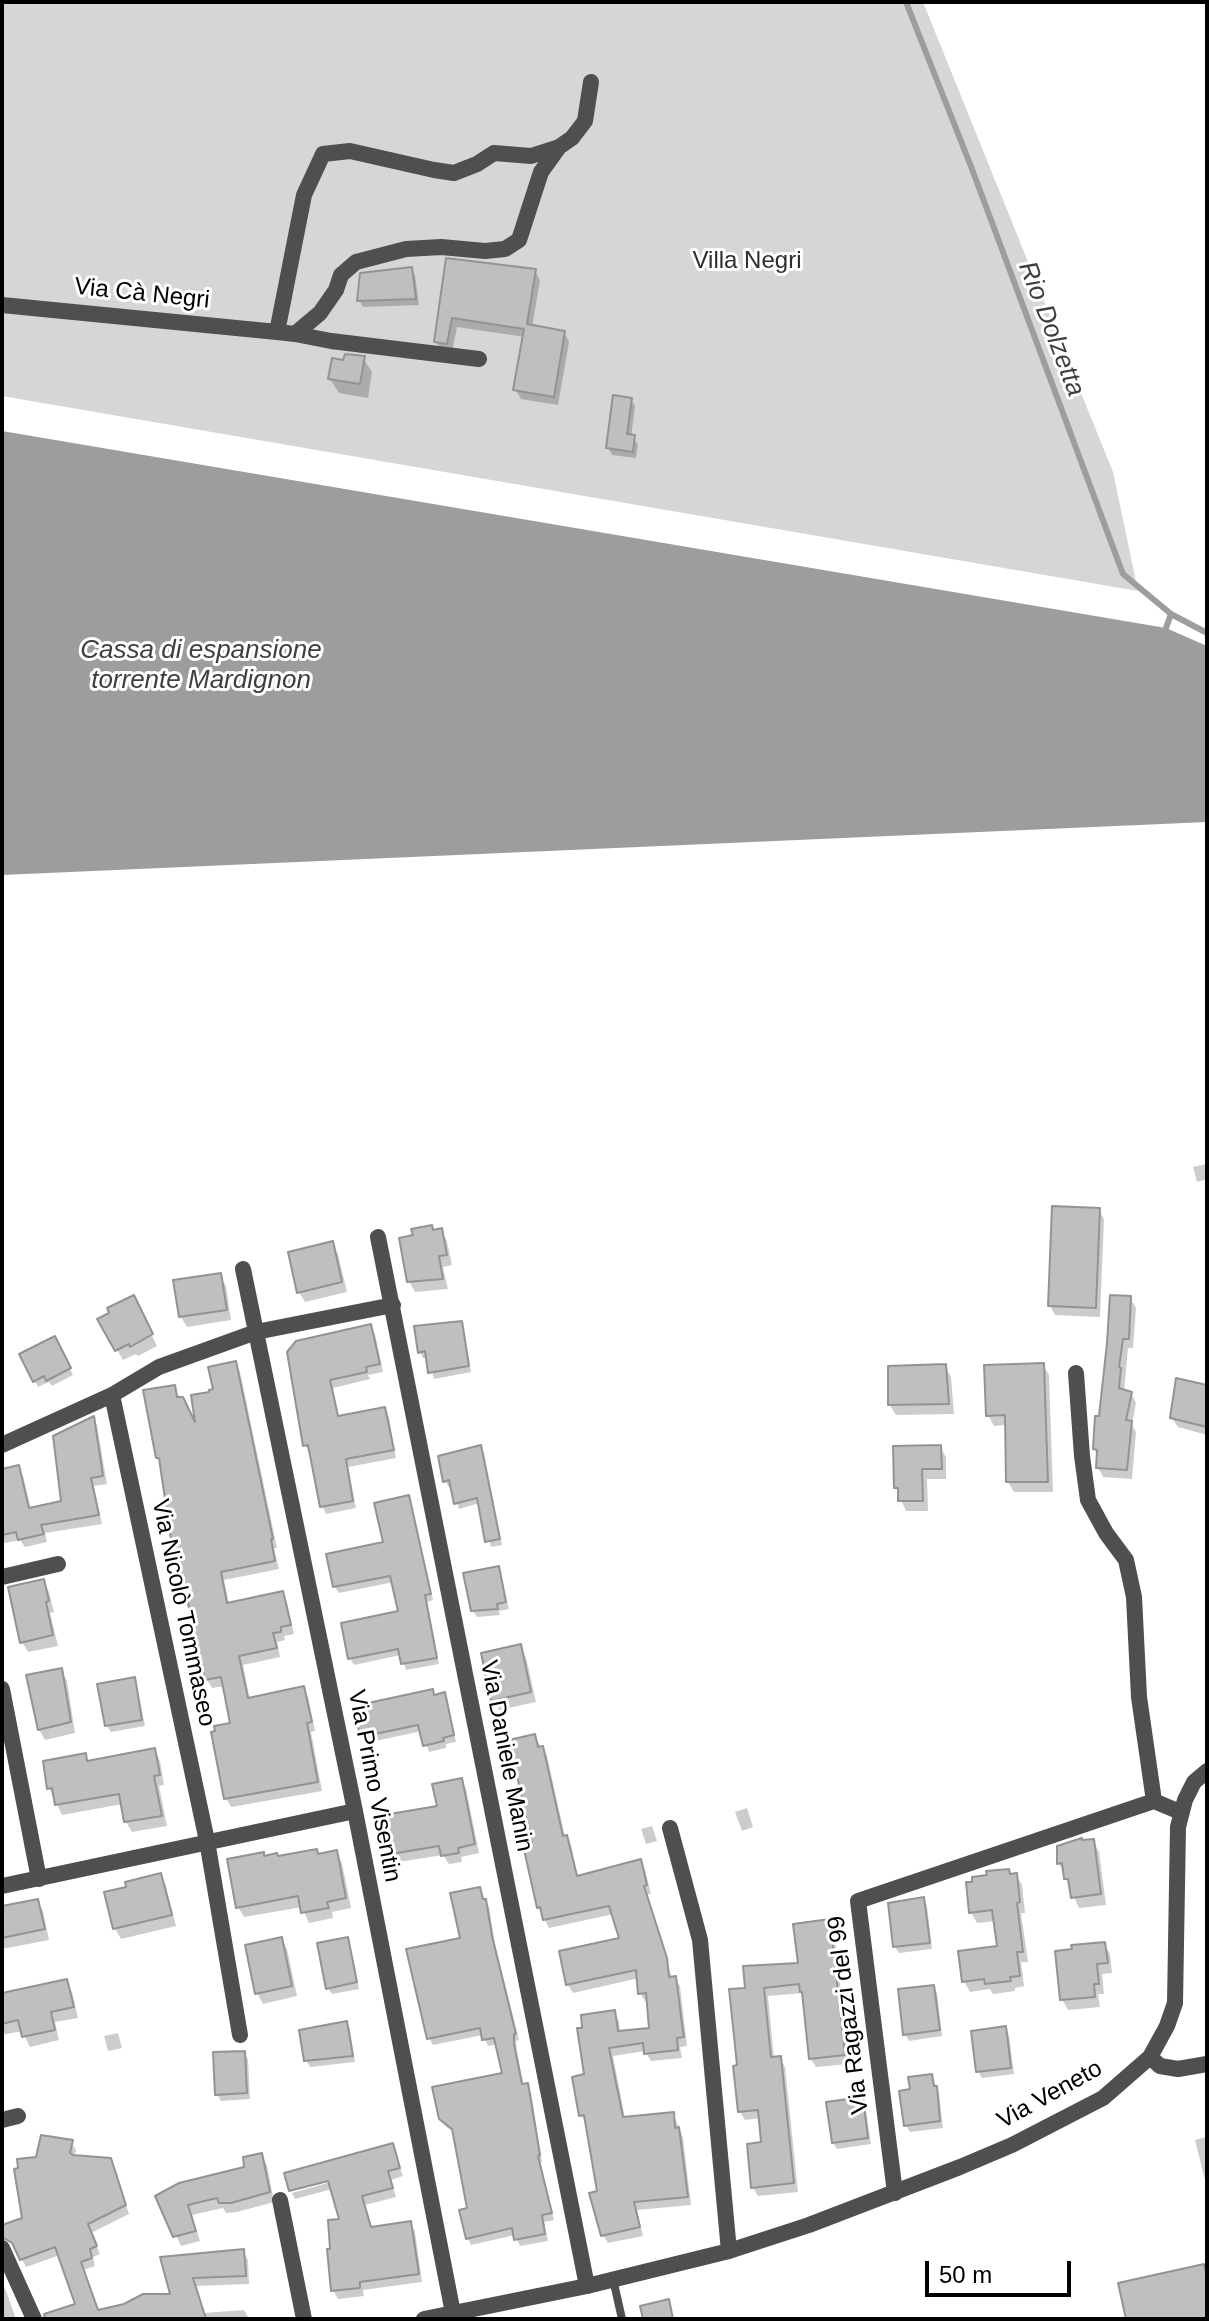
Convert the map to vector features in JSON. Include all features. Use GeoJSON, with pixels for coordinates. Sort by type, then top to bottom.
{"type":"FeatureCollection","features":[{"type":"Feature","properties":{"kind":"street"},"geometry":{"type":"LineString","coordinates":[[277,332],[304,195],[323,154],[350,151],[454,173],[494,153],[531,156],[559,147],[572,138],[585,121],[591,82]]}},
{"type":"Feature","properties":{"kind":"street"},"geometry":{"type":"LineString","coordinates":[[295,334],[320,313],[336,290],[341,275],[356,262],[406,249],[505,249],[519,240],[541,172],[559,147]]}},
{"type":"Feature","properties":{"kind":"street","name":"Via Cà Negri"},"geometry":{"type":"LineString","coordinates":[[2,305],[295,334],[479,359]]}},
{"type":"Feature","properties":{"kind":"street","name":"Via Daniele Manin"},"geometry":{"type":"LineString","coordinates":[[378,1237],[587,2286]]}},
{"type":"Feature","properties":{"kind":"street","name":"Via Primo Visentin"},"geometry":{"type":"LineString","coordinates":[[243,1269],[355,1811],[447,2316]]}},
{"type":"Feature","properties":{"kind":"street"},"geometry":{"type":"LineString","coordinates":[[2,1445],[112,1395],[159,1367],[256,1332],[393,1305]]}},
{"type":"Feature","properties":{"kind":"street"},"geometry":{"type":"LineString","coordinates":[[1076,1373],[1088,1500],[1126,1560],[1134,1597],[1139,1697],[1154,1801],[1180,1812]]}},
{"type":"Feature","properties":{"kind":"street","name":"Via Nicolò Tommaseo"},"geometry":{"type":"LineString","coordinates":[[112,1395],[207,1841],[240,2035]]}},
{"type":"Feature","properties":{"kind":"street"},"geometry":{"type":"LineString","coordinates":[[2,1577],[58,1564]]}},
{"type":"Feature","properties":{"kind":"street"},"geometry":{"type":"LineString","coordinates":[[2,1689],[39,1879]]}},
{"type":"Feature","properties":{"kind":"street","name":"Via Veneto"},"geometry":{"type":"LineString","coordinates":[[424,2319],[587,2286],[729,2251],[895,2193],[1012,2145],[1103,2098],[1150,2057],[1167,2026],[1175,2003],[1180,1812],[1194,1782],[1207,1771]]}},
{"type":"Feature","properties":{"kind":"street","name":"Via Ragazzi del 99"},"geometry":{"type":"LineString","coordinates":[[895,2193],[858,1901],[1154,1801]]}},
{"type":"Feature","properties":{"kind":"street"},"geometry":{"type":"LineString","coordinates":[[2,1886],[355,1811]]}},
{"type":"Feature","properties":{"kind":"street"},"geometry":{"type":"LineString","coordinates":[[670,1828],[700,1940],[729,2251]]}},
{"type":"Feature","properties":{"kind":"street"},"geometry":{"type":"LineString","coordinates":[[1150,2057],[1160,2066],[1178,2069],[1207,2064]]}},
{"type":"Feature","properties":{"kind":"street"},"geometry":{"type":"LineString","coordinates":[[280,2200],[304,2319]]}},
{"type":"Feature","properties":{"kind":"street"},"geometry":{"type":"LineString","coordinates":[[2,2248],[30,2315]]}},
{"type":"Feature","properties":{"kind":"lane"},"geometry":{"type":"LineString","coordinates":[[613,2279],[622,2319]]}},
{"type":"Feature","properties":{"kind":"green space","name":"Villa Negri"},"geometry":{"type":"Polygon","coordinates":[[[2,2],[923,2],[1113,472],[1138,591],[2,396],[2,2]]]}},
{"type":"Feature","properties":{"kind":"water","name":"Cassa di espansione torrente Mardignon"},"geometry":{"type":"Polygon","coordinates":[[[2,431],[1166,628],[1207,646],[1207,822],[2,875],[2,431]]]}},
{"type":"Feature","properties":{"kind":"building"},"geometry":{"type":"Polygon","coordinates":[[[446,258],[536,269],[527,324],[565,331],[554,397],[513,390],[524,329],[452,318],[447,344],[434,342],[446,258]]]}},
{"type":"Feature","properties":{"kind":"building"},"geometry":{"type":"Polygon","coordinates":[[[412,267],[416,299],[357,301],[360,273],[412,267]]]}},
{"type":"Feature","properties":{"kind":"building"},"geometry":{"type":"Polygon","coordinates":[[[345,354],[365,356],[360,384],[328,379],[332,358],[343,360],[345,354]]]}},
{"type":"Feature","properties":{"kind":"building"},"geometry":{"type":"Polygon","coordinates":[[[613,395],[632,398],[627,434],[635,435],[633,452],[606,448],[613,395]]]}},
{"type":"Feature","properties":{"kind":"building"},"geometry":{"type":"Polygon","coordinates":[[[1052,1206],[1100,1208],[1096,1308],[1048,1306],[1052,1206]]]}},
{"type":"Feature","properties":{"kind":"building"},"geometry":{"type":"Polygon","coordinates":[[[432,1225],[433,1230],[442,1228],[447,1255],[439,1256],[443,1279],[407,1282],[399,1238],[413,1235],[411,1229],[432,1225]]]}},
{"type":"Feature","properties":{"kind":"building"},"geometry":{"type":"Polygon","coordinates":[[[333,1241],[342,1282],[297,1293],[288,1252],[333,1241]]]}},
{"type":"Feature","properties":{"kind":"building"},"geometry":{"type":"Polygon","coordinates":[[[221,1273],[227,1310],[179,1317],[173,1280],[221,1273]]]}},
{"type":"Feature","properties":{"kind":"building"},"geometry":{"type":"Polygon","coordinates":[[[134,1295],[153,1334],[130,1347],[129,1344],[115,1351],[97,1319],[109,1313],[107,1308],[134,1295]]]}},
{"type":"Feature","properties":{"kind":"building"},"geometry":{"type":"Polygon","coordinates":[[[1110,1295],[1131,1296],[1129,1339],[1123,1339],[1119,1367],[1119,1388],[1132,1392],[1126,1420],[1132,1421],[1127,1470],[1096,1468],[1097,1450],[1093,1449],[1110,1295]]]}},
{"type":"Feature","properties":{"kind":"building"},"geometry":{"type":"Polygon","coordinates":[[[462,1321],[469,1366],[428,1373],[425,1351],[418,1353],[414,1326],[462,1321]]]}},
{"type":"Feature","properties":{"kind":"building"},"geometry":{"type":"Polygon","coordinates":[[[371,1324],[380,1364],[366,1367],[367,1372],[330,1380],[338,1416],[385,1407],[394,1450],[346,1459],[353,1501],[320,1507],[308,1445],[303,1446],[287,1352],[296,1341],[371,1324]]]}},
{"type":"Feature","properties":{"kind":"building"},"geometry":{"type":"Polygon","coordinates":[[[55,1336],[71,1368],[46,1381],[44,1376],[33,1382],[19,1354],[55,1336]]]}},
{"type":"Feature","properties":{"kind":"building"},"geometry":{"type":"Polygon","coordinates":[[[236,1361],[275,1561],[221,1572],[227,1603],[283,1591],[291,1625],[273,1633],[277,1648],[239,1656],[248,1698],[304,1686],[312,1722],[307,1723],[318,1782],[224,1799],[211,1732],[215,1731],[214,1726],[230,1723],[221,1677],[205,1680],[174,1540],[171,1540],[159,1458],[156,1458],[143,1390],[175,1385],[177,1397],[183,1397],[195,1422],[191,1395],[213,1389],[208,1367],[236,1361]]]}},
{"type":"Feature","properties":{"kind":"building"},"geometry":{"type":"Polygon","coordinates":[[[1044,1363],[1048,1482],[1006,1482],[1005,1415],[986,1416],[984,1365],[1044,1363]]]}},
{"type":"Feature","properties":{"kind":"building"},"geometry":{"type":"Polygon","coordinates":[[[946,1364],[949,1404],[888,1405],[888,1366],[946,1364]]]}},
{"type":"Feature","properties":{"kind":"building"},"geometry":{"type":"Polygon","coordinates":[[[1176,1378],[1207,1385],[1207,1427],[1170,1418],[1176,1378]]]}},
{"type":"Feature","properties":{"kind":"building"},"geometry":{"type":"Polygon","coordinates":[[[94,1416],[103,1476],[91,1478],[99,1515],[41,1525],[44,1534],[18,1540],[16,1532],[2,1535],[2,1469],[19,1465],[29,1508],[61,1501],[53,1436],[94,1416]]]}},
{"type":"Feature","properties":{"kind":"building"},"geometry":{"type":"Polygon","coordinates":[[[481,1445],[500,1539],[485,1542],[477,1498],[454,1504],[449,1480],[443,1482],[438,1456],[481,1445]]]}},
{"type":"Feature","properties":{"kind":"building"},"geometry":{"type":"Polygon","coordinates":[[[941,1445],[942,1469],[922,1469],[923,1501],[898,1501],[898,1488],[894,1488],[893,1446],[941,1445]]]}},
{"type":"Feature","properties":{"kind":"building"},"geometry":{"type":"Polygon","coordinates":[[[409,1495],[431,1594],[425,1595],[437,1658],[401,1664],[398,1649],[348,1659],[341,1623],[398,1611],[390,1576],[333,1587],[326,1554],[383,1542],[374,1503],[409,1495]]]}},
{"type":"Feature","properties":{"kind":"building"},"geometry":{"type":"Polygon","coordinates":[[[499,1566],[506,1602],[497,1604],[498,1609],[471,1611],[463,1573],[499,1566]]]}},
{"type":"Feature","properties":{"kind":"building"},"geometry":{"type":"Polygon","coordinates":[[[44,1579],[53,1635],[20,1643],[8,1587],[44,1579]]]}},
{"type":"Feature","properties":{"kind":"building"},"geometry":{"type":"Polygon","coordinates":[[[521,1644],[531,1692],[491,1701],[481,1653],[521,1644]]]}},
{"type":"Feature","properties":{"kind":"building"},"geometry":{"type":"Polygon","coordinates":[[[62,1668],[71,1722],[38,1730],[26,1675],[62,1668]]]}},
{"type":"Feature","properties":{"kind":"building"},"geometry":{"type":"Polygon","coordinates":[[[135,1677],[142,1720],[105,1726],[97,1684],[135,1677]]]}},
{"type":"Feature","properties":{"kind":"building"},"geometry":{"type":"Polygon","coordinates":[[[433,1689],[434,1695],[445,1692],[454,1735],[423,1746],[418,1725],[360,1737],[354,1706],[433,1689]]]}},
{"type":"Feature","properties":{"kind":"building"},"geometry":{"type":"Polygon","coordinates":[[[535,1734],[538,1747],[543,1746],[563,1836],[567,1835],[577,1876],[641,1859],[647,1885],[644,1886],[667,1958],[669,1977],[676,1976],[684,2037],[677,2038],[678,2050],[644,2054],[643,2043],[609,2048],[623,2117],[674,2112],[675,2128],[679,2127],[688,2197],[634,2202],[640,2227],[601,2236],[589,2193],[597,2191],[584,2115],[579,2116],[572,2077],[584,2074],[577,2028],[582,2028],[581,2015],[615,2010],[618,2031],[649,2028],[646,1993],[638,1994],[636,1970],[566,1985],[559,1951],[619,1938],[609,1906],[543,1920],[540,1907],[537,1908],[523,1845],[532,1843],[509,1740],[535,1734]]]}},
{"type":"Feature","properties":{"kind":"building"},"geometry":{"type":"Polygon","coordinates":[[[155,1748],[160,1775],[154,1776],[162,1816],[124,1822],[119,1794],[55,1805],[52,1788],[47,1789],[43,1761],[86,1753],[87,1761],[155,1748]]]}},
{"type":"Feature","properties":{"kind":"building"},"geometry":{"type":"Polygon","coordinates":[[[462,1778],[475,1844],[458,1848],[459,1853],[441,1856],[439,1846],[385,1855],[378,1816],[437,1806],[432,1784],[462,1778]]]}},
{"type":"Feature","properties":{"kind":"building"},"geometry":{"type":"Polygon","coordinates":[[[1082,1838],[1094,1839],[1101,1894],[1071,1898],[1062,1863],[1057,1864],[1057,1846],[1082,1838]]]}},
{"type":"Feature","properties":{"kind":"building"},"geometry":{"type":"Polygon","coordinates":[[[317,1849],[318,1854],[337,1850],[346,1898],[327,1902],[329,1908],[301,1913],[298,1896],[236,1908],[227,1859],[264,1852],[264,1856],[277,1853],[278,1856],[317,1849]]]}},
{"type":"Feature","properties":{"kind":"building"},"geometry":{"type":"Polygon","coordinates":[[[1009,1869],[1010,1874],[1017,1873],[1020,1902],[1017,1903],[1023,1952],[1017,1952],[1020,1976],[1010,1977],[1011,1981],[985,1984],[984,1979],[962,1982],[958,1951],[997,1946],[992,1910],[969,1913],[966,1882],[972,1882],[972,1877],[987,1875],[986,1871],[1009,1869]]]}},
{"type":"Feature","properties":{"kind":"building"},"geometry":{"type":"Polygon","coordinates":[[[161,1873],[172,1915],[113,1929],[104,1892],[126,1887],[125,1882],[161,1873]]]}},
{"type":"Feature","properties":{"kind":"building"},"geometry":{"type":"Polygon","coordinates":[[[480,1887],[483,1899],[486,1899],[516,2034],[514,2044],[522,2084],[528,2083],[538,2156],[552,2213],[542,2215],[545,2234],[514,2240],[512,2228],[466,2239],[459,2210],[467,2208],[452,2129],[439,2119],[432,2087],[502,2073],[494,2038],[482,2040],[480,2028],[427,2039],[406,1949],[460,1938],[450,1893],[480,1887]]]}},
{"type":"Feature","properties":{"kind":"building"},"geometry":{"type":"Polygon","coordinates":[[[924,1897],[930,1943],[893,1947],[888,1903],[924,1897]]]}},
{"type":"Feature","properties":{"kind":"building"},"geometry":{"type":"Polygon","coordinates":[[[38,1899],[45,1929],[2,1938],[2,1906],[38,1899]]]}},
{"type":"Feature","properties":{"kind":"building"},"geometry":{"type":"Polygon","coordinates":[[[830,1919],[845,2055],[809,2059],[799,1984],[764,1988],[771,2057],[781,2056],[794,2183],[751,2188],[747,2144],[761,2142],[758,2110],[738,2112],[733,2066],[737,2065],[729,1989],[745,1988],[743,1966],[798,1963],[793,1924],[830,1919]]]}},
{"type":"Feature","properties":{"kind":"building"},"geometry":{"type":"Polygon","coordinates":[[[282,1937],[292,1986],[255,1994],[245,1945],[282,1937]]]}},
{"type":"Feature","properties":{"kind":"building"},"geometry":{"type":"Polygon","coordinates":[[[348,1937],[357,1982],[326,1989],[317,1943],[348,1937]]]}},
{"type":"Feature","properties":{"kind":"building"},"geometry":{"type":"Polygon","coordinates":[[[1105,1942],[1108,1963],[1097,1964],[1099,1984],[1094,1984],[1095,1997],[1060,2000],[1055,1951],[1072,1949],[1071,1945],[1105,1942]]]}},
{"type":"Feature","properties":{"kind":"building"},"geometry":{"type":"Polygon","coordinates":[[[67,1979],[74,2007],[51,2012],[55,2030],[22,2037],[18,2020],[2,2024],[2,1993],[67,1979]]]}},
{"type":"Feature","properties":{"kind":"building"},"geometry":{"type":"Polygon","coordinates":[[[934,1985],[940,2030],[903,2035],[898,1989],[934,1985]]]}},
{"type":"Feature","properties":{"kind":"building"},"geometry":{"type":"Polygon","coordinates":[[[347,2021],[353,2056],[304,2061],[299,2030],[347,2021]]]}},
{"type":"Feature","properties":{"kind":"building"},"geometry":{"type":"Polygon","coordinates":[[[1006,2026],[1011,2068],[976,2072],[971,2031],[1006,2026]]]}},
{"type":"Feature","properties":{"kind":"building"},"geometry":{"type":"Polygon","coordinates":[[[245,2051],[247,2093],[215,2095],[213,2052],[245,2051]]]}},
{"type":"Feature","properties":{"kind":"building"},"geometry":{"type":"Polygon","coordinates":[[[932,2074],[934,2086],[937,2086],[940,2121],[904,2126],[899,2091],[910,2089],[908,2077],[932,2074]]]}},
{"type":"Feature","properties":{"kind":"building"},"geometry":{"type":"Polygon","coordinates":[[[863,2097],[868,2138],[832,2143],[826,2102],[863,2097]]]}},
{"type":"Feature","properties":{"kind":"building"},"geometry":{"type":"Polygon","coordinates":[[[41,2135],[73,2140],[70,2153],[73,2155],[111,2158],[126,2205],[88,2224],[97,2246],[90,2249],[92,2258],[81,2262],[98,2310],[124,2304],[143,2294],[170,2294],[160,2257],[244,2249],[246,2276],[193,2278],[206,2319],[45,2319],[44,2314],[75,2304],[55,2247],[20,2260],[12,2243],[2,2237],[2,2225],[22,2218],[14,2169],[18,2168],[17,2159],[36,2157],[41,2135]]]}},
{"type":"Feature","properties":{"kind":"building"},"geometry":{"type":"Polygon","coordinates":[[[393,2143],[400,2168],[388,2171],[393,2188],[362,2196],[371,2227],[411,2221],[419,2274],[360,2282],[360,2288],[331,2291],[328,2220],[339,2219],[328,2181],[289,2191],[284,2173],[393,2143]]]}},
{"type":"Feature","properties":{"kind":"building"},"geometry":{"type":"Polygon","coordinates":[[[262,2153],[270,2192],[231,2203],[219,2203],[217,2198],[188,2205],[196,2231],[173,2237],[155,2196],[179,2183],[244,2167],[243,2157],[262,2153]]]}},
{"type":"Feature","properties":{"kind":"building"},"geometry":{"type":"Polygon","coordinates":[[[1204,2264],[1207,2319],[1126,2319],[1118,2283],[1204,2264]]]}},
{"type":"Feature","properties":{"kind":"building"},"geometry":{"type":"Polygon","coordinates":[[[669,2299],[673,2319],[643,2319],[640,2306],[669,2299]]]}},
{"type":"Feature","properties":{"kind":"waterway","name":"Rio Dolzetta"},"geometry":{"type":"LineString","coordinates":[[906,2],[972,169],[1123,574],[1171,614],[1207,633]]}},
{"type":"Feature","properties":{"kind":"waterway"},"geometry":{"type":"LineString","coordinates":[[1166,628],[1171,614]]}}]}
